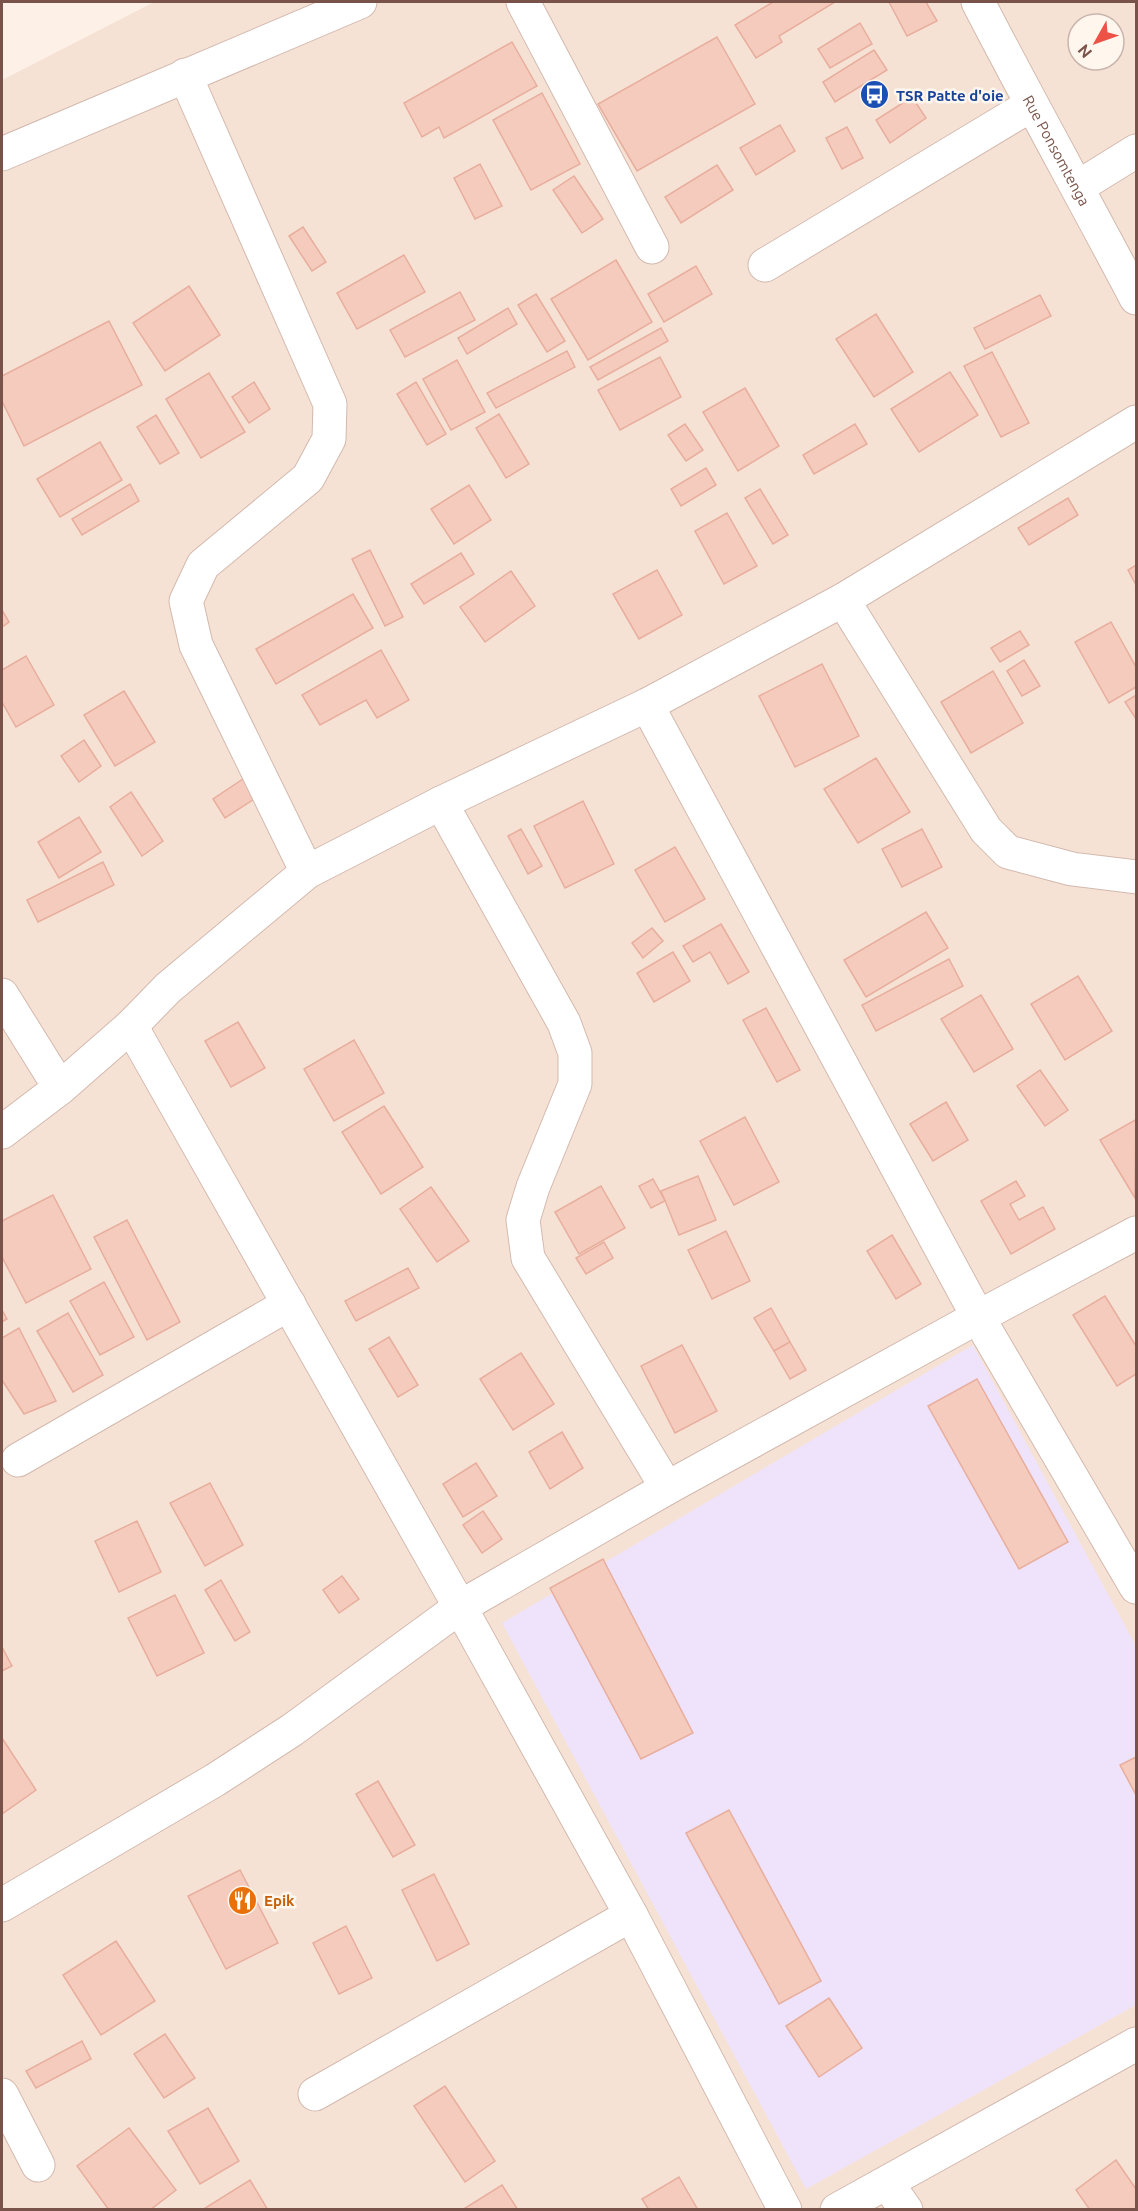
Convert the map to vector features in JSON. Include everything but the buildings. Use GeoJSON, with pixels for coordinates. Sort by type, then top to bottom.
{"type":"FeatureCollection","features":[{"type":"Feature","properties":{"kind":"street"},"geometry":{"type":"LineString","coordinates":[[2,154],[360,2]]}},
{"type":"Feature","properties":{"kind":"street"},"geometry":{"type":"LineString","coordinates":[[523,2],[652,247]]}},
{"type":"Feature","properties":{"kind":"street","name":"Rue Ponsomtenga"},"geometry":{"type":"LineString","coordinates":[[978,2],[1031,105],[1137,298]]}},
{"type":"Feature","properties":{"kind":"street"},"geometry":{"type":"LineString","coordinates":[[185,75],[330,404],[329,439],[308,478],[203,565],[186,601],[196,645],[307,872]]}},
{"type":"Feature","properties":{"kind":"street"},"geometry":{"type":"LineString","coordinates":[[765,265],[1031,105]]}},
{"type":"Feature","properties":{"kind":"street"},"geometry":{"type":"LineString","coordinates":[[1078,187],[1137,151]]}},
{"type":"Feature","properties":{"kind":"street"},"geometry":{"type":"LineString","coordinates":[[2,1132],[60,1088],[131,1026],[168,988],[307,872],[441,803],[647,705],[843,600],[1137,422]]}},
{"type":"Feature","properties":{"kind":"street"},"geometry":{"type":"LineString","coordinates":[[843,600],[986,830],[1008,852],[1071,870],[1137,877]]}},
{"type":"Feature","properties":{"kind":"street"},"geometry":{"type":"LineString","coordinates":[[647,705],[978,1317],[1137,1587]]}},
{"type":"Feature","properties":{"kind":"street"},"geometry":{"type":"LineString","coordinates":[[441,803],[564,1023],[575,1053],[575,1084],[533,1187],[523,1220],[528,1258],[667,1488]]}},
{"type":"Feature","properties":{"kind":"street"},"geometry":{"type":"LineString","coordinates":[[2,995],[60,1088]]}},
{"type":"Feature","properties":{"kind":"street"},"geometry":{"type":"LineString","coordinates":[[131,1026],[632,1915],[785,2210]]}},
{"type":"Feature","properties":{"kind":"street"},"geometry":{"type":"LineString","coordinates":[[2,1905],[225,1774],[292,1730],[460,1607],[667,1488],[978,1317],[1137,1233]]}},
{"type":"Feature","properties":{"kind":"street"},"geometry":{"type":"LineString","coordinates":[[18,1460],[289,1304]]}},
{"type":"Feature","properties":{"kind":"street"},"geometry":{"type":"LineString","coordinates":[[315,2094],[632,1915]]}},
{"type":"Feature","properties":{"kind":"street"},"geometry":{"type":"LineString","coordinates":[[837,2210],[1137,2044]]}},
{"type":"Feature","properties":{"kind":"street"},"geometry":{"type":"LineString","coordinates":[[2,2095],[38,2165]]}},
{"type":"Feature","properties":{"kind":"street"},"geometry":{"type":"LineString","coordinates":[[887,2183],[906,2210]]}},
{"type":"Feature","properties":{"kind":"shaded area"},"geometry":{"type":"Polygon","coordinates":[[[154,2],[1136,2],[1136,2209],[2,2210],[2,80],[154,2]]]}},
{"type":"Feature","properties":{"kind":"shaded area"},"geometry":{"type":"Polygon","coordinates":[[[973,1345],[1136,1646],[1136,2005],[806,2189],[502,1623],[973,1345]]]}},
{"type":"Feature","properties":{"kind":"place","name":"TSR Patte d'oie"},"geometry":{"type":"Point","coordinates":[875,95]}},
{"type":"Feature","properties":{"kind":"place","name":"Epik"},"geometry":{"type":"Point","coordinates":[243,1900]}}]}
